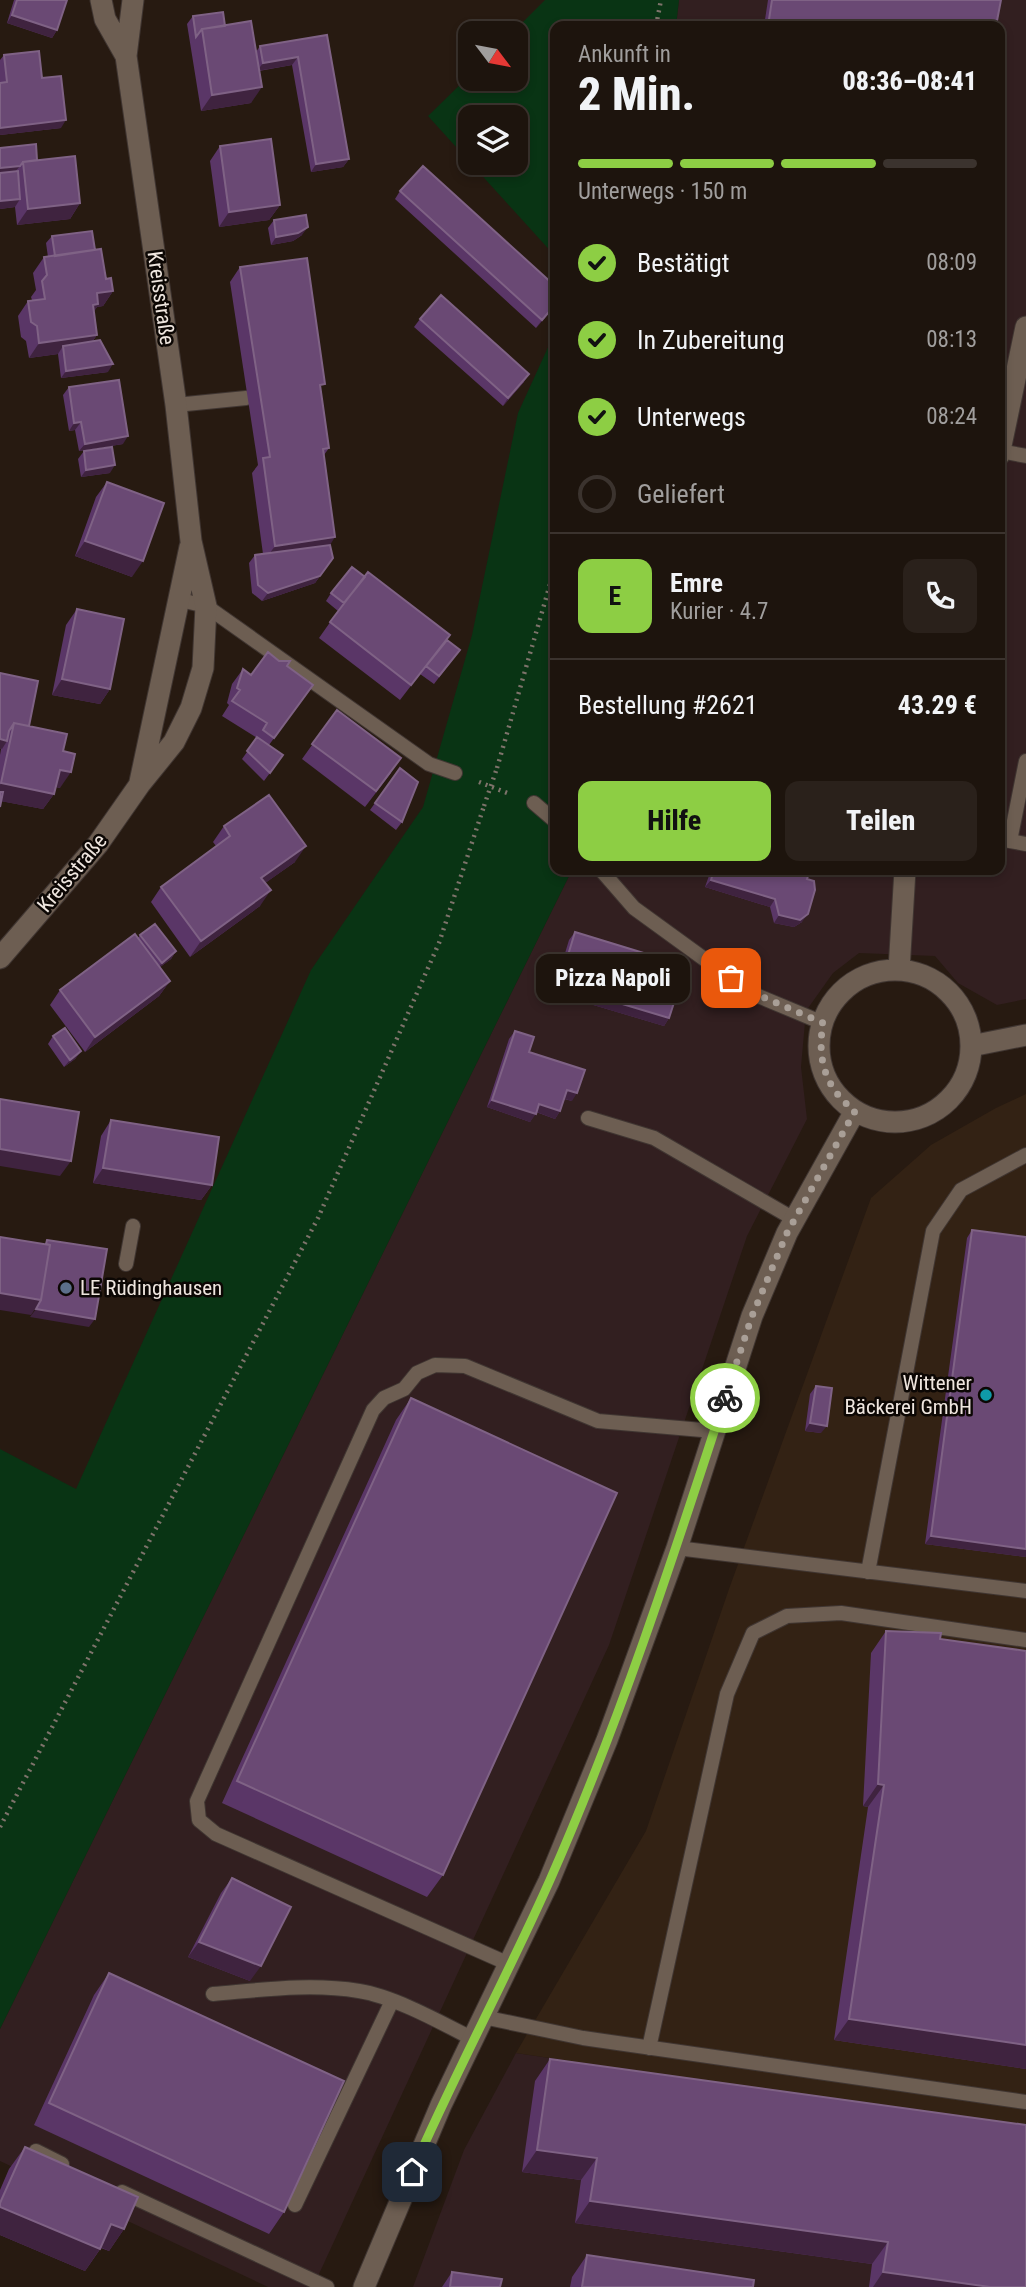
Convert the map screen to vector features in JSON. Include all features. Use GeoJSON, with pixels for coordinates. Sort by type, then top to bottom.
{"type":"FeatureCollection","features":[{"type":"Feature","properties":{"kind":"street","name":"Kreisstraße"},"geometry":{"type":"LineString","coordinates":[[101,0],[105,19],[126,56]]}},
{"type":"Feature","properties":{"kind":"street","name":"Kreisstraße"},"geometry":{"type":"LineString","coordinates":[[0,958],[98,844],[174,741],[191,708],[203,668],[206,607],[191,541],[176,405],[126,56],[133,0]]}},
{"type":"Feature","properties":{"kind":"street"},"geometry":{"type":"LineString","coordinates":[[1005,429],[1026,327]]}},
{"type":"Feature","properties":{"kind":"street","name":"Kreisstraße"},"geometry":{"type":"LineString","coordinates":[[140,784],[176,599],[191,541]]}},
{"type":"Feature","properties":{"kind":"street"},"geometry":{"type":"LineString","coordinates":[[899,970],[905,875]]}},
{"type":"Feature","properties":{"kind":"street"},"geometry":{"type":"LineString","coordinates":[[899,970],[919,974],[939,983],[954,997],[969,1027],[971,1046],[962,1081],[953,1095],[931,1112],[905,1121],[886,1122],[855,1111],[836,1094],[827,1079],[819,1046],[823,1023],[836,998],[853,983],[870,974],[899,970]]}},
{"type":"Feature","properties":{"kind":"street"},"geometry":{"type":"LineString","coordinates":[[971,1046],[1026,1035]]}},
{"type":"Feature","properties":{"kind":"street"},"geometry":{"type":"LineString","coordinates":[[364,2287],[441,2105],[549,1881],[607,1740],[677,1548],[752,1316],[794,1219],[855,1111]]}},
{"type":"Feature","properties":{"kind":"lane"},"geometry":{"type":"LineString","coordinates":[[176,405],[246,398]]}},
{"type":"Feature","properties":{"kind":"lane"},"geometry":{"type":"LineString","coordinates":[[1005,454],[1026,456]]}},
{"type":"Feature","properties":{"kind":"lane"},"geometry":{"type":"LineString","coordinates":[[176,599],[206,607],[429,764],[455,773]]}},
{"type":"Feature","properties":{"kind":"lane"},"geometry":{"type":"LineString","coordinates":[[1026,761],[1005,840],[1026,844]]}},
{"type":"Feature","properties":{"kind":"lane"},"geometry":{"type":"LineString","coordinates":[[534,803],[550,817]]}},
{"type":"Feature","properties":{"kind":"lane"},"geometry":{"type":"LineString","coordinates":[[605,875],[634,908],[751,992],[823,1023]]}},
{"type":"Feature","properties":{"kind":"lane"},"geometry":{"type":"LineString","coordinates":[[587,1118],[654,1138],[794,1219]]}},
{"type":"Feature","properties":{"kind":"lane"},"geometry":{"type":"LineString","coordinates":[[868,1572],[933,1231],[961,1190],[1026,1155]]}},
{"type":"Feature","properties":{"kind":"lane"},"geometry":{"type":"LineString","coordinates":[[126,1264],[133,1226]]}},
{"type":"Feature","properties":{"kind":"lane"},"geometry":{"type":"LineString","coordinates":[[509,1964],[216,1834],[199,1820],[197,1801],[373,1410],[384,1398],[404,1389],[417,1373],[435,1365],[464,1366],[598,1421],[714,1431]]}},
{"type":"Feature","properties":{"kind":"lane"},"geometry":{"type":"LineString","coordinates":[[677,1548],[1026,1591]]}},
{"type":"Feature","properties":{"kind":"lane"},"geometry":{"type":"LineString","coordinates":[[649,2048],[727,1694],[753,1633],[787,1616],[841,1613],[1026,1640]]}},
{"type":"Feature","properties":{"kind":"lane"},"geometry":{"type":"LineString","coordinates":[[213,1994],[296,1987],[361,1991],[435,2019],[473,2039]]}},
{"type":"Feature","properties":{"kind":"lane"},"geometry":{"type":"LineString","coordinates":[[295,2205],[391,2003]]}},
{"type":"Feature","properties":{"kind":"lane"},"geometry":{"type":"LineString","coordinates":[[483,2017],[649,2048],[1026,2102]]}},
{"type":"Feature","properties":{"kind":"lane"},"geometry":{"type":"LineString","coordinates":[[36,2151],[74,2169]]}},
{"type":"Feature","properties":{"kind":"lane"},"geometry":{"type":"LineString","coordinates":[[111,2187],[327,2287]]}},
{"type":"Feature","properties":{"kind":"path"},"geometry":{"type":"LineString","coordinates":[[657,21],[661,0]]}},
{"type":"Feature","properties":{"kind":"path"},"geometry":{"type":"LineString","coordinates":[[0,1827],[318,1217],[439,943],[497,768],[550,584]]}},
{"type":"Feature","properties":{"kind":"path"},"geometry":{"type":"LineString","coordinates":[[455,773],[534,803]]}},
{"type":"Feature","properties":{"kind":"shaded area"},"geometry":{"type":"Polygon","coordinates":[[[679,0],[1026,0],[1026,999],[997,1005],[958,983],[935,956],[859,953],[833,973],[806,1011],[801,1067],[807,1119],[747,1236],[609,1645],[313,2287],[268,2287],[0,2161],[0,2029],[570,875],[1005,875],[1005,21],[677,21],[679,0]]]}},
{"type":"Feature","properties":{"kind":"shaded area"},"geometry":{"type":"Polygon","coordinates":[[[1026,1094],[1026,2128],[516,2053],[646,1831],[729,1589],[871,1198],[931,1145],[1026,1094]]]}},
{"type":"Feature","properties":{"kind":"shaded area"},"geometry":{"type":"Polygon","coordinates":[[[516,2053],[1026,2128],[1026,2287],[413,2287],[464,2150],[516,2053]]]}},
{"type":"Feature","properties":{"kind":"green space"},"geometry":{"type":"Polygon","coordinates":[[[545,0],[679,0],[677,21],[550,21],[550,250],[482,175],[528,175],[528,105],[458,105],[458,149],[428,116],[458,87],[458,91],[528,91],[528,21],[524,21],[545,0]]]}},
{"type":"Feature","properties":{"kind":"green space"},"geometry":{"type":"Polygon","coordinates":[[[550,343],[550,875],[570,875],[0,2029],[0,1449],[76,1489],[311,970],[423,807],[472,635],[518,413],[550,343]]]}},
{"type":"Feature","properties":{"kind":"building"},"geometry":{"type":"Polygon","coordinates":[[[17,0],[67,0],[57,30],[12,15],[17,0]]]}},
{"type":"Feature","properties":{"kind":"building"},"geometry":{"type":"Polygon","coordinates":[[[772,0],[1001,0],[997,21],[769,21],[772,0]]]}},
{"type":"Feature","properties":{"kind":"building"},"geometry":{"type":"Polygon","coordinates":[[[223,12],[225,26],[202,29],[196,37],[193,16],[223,12]]]}},
{"type":"Feature","properties":{"kind":"building"},"geometry":{"type":"Polygon","coordinates":[[[251,21],[262,87],[212,95],[202,29],[251,21]]]}},
{"type":"Feature","properties":{"kind":"building"},"geometry":{"type":"Polygon","coordinates":[[[327,35],[349,159],[316,164],[298,57],[263,63],[260,46],[327,35]]]}},
{"type":"Feature","properties":{"kind":"building"},"geometry":{"type":"Polygon","coordinates":[[[39,51],[42,78],[61,76],[66,120],[0,128],[0,83],[7,82],[4,55],[39,51]]]}},
{"type":"Feature","properties":{"kind":"building"},"geometry":{"type":"Polygon","coordinates":[[[271,139],[280,205],[229,212],[220,146],[271,139]]]}},
{"type":"Feature","properties":{"kind":"building"},"geometry":{"type":"Polygon","coordinates":[[[36,144],[37,160],[23,162],[20,166],[0,168],[0,148],[36,144]]]}},
{"type":"Feature","properties":{"kind":"building"},"geometry":{"type":"Polygon","coordinates":[[[75,156],[80,203],[28,209],[23,162],[75,156]]]}},
{"type":"Feature","properties":{"kind":"building"},"geometry":{"type":"Polygon","coordinates":[[[423,166],[550,281],[550,311],[542,320],[400,191],[423,166]]]}},
{"type":"Feature","properties":{"kind":"building"},"geometry":{"type":"Polygon","coordinates":[[[18,171],[20,199],[0,201],[0,173],[18,171]]]}},
{"type":"Feature","properties":{"kind":"building"},"geometry":{"type":"Polygon","coordinates":[[[306,215],[308,227],[298,233],[276,237],[274,220],[306,215]]]}},
{"type":"Feature","properties":{"kind":"building"},"geometry":{"type":"Polygon","coordinates":[[[92,231],[95,250],[55,256],[52,236],[92,231]]]}},
{"type":"Feature","properties":{"kind":"building"},"geometry":{"type":"Polygon","coordinates":[[[101,249],[106,279],[111,278],[113,291],[97,293],[98,304],[93,305],[97,335],[39,343],[37,326],[31,322],[28,301],[45,299],[42,281],[47,275],[44,257],[101,249]]]}},
{"type":"Feature","properties":{"kind":"building"},"geometry":{"type":"Polygon","coordinates":[[[307,258],[325,384],[320,385],[329,448],[323,449],[335,537],[275,546],[263,458],[270,457],[240,267],[307,258]]]}},
{"type":"Feature","properties":{"kind":"building"},"geometry":{"type":"Polygon","coordinates":[[[441,295],[529,374],[508,398],[420,319],[441,295]]]}},
{"type":"Feature","properties":{"kind":"building"},"geometry":{"type":"Polygon","coordinates":[[[100,340],[113,364],[66,371],[63,346],[100,340]]]}},
{"type":"Feature","properties":{"kind":"building"},"geometry":{"type":"Polygon","coordinates":[[[119,380],[128,436],[85,444],[81,422],[74,423],[69,387],[119,380]]]}},
{"type":"Feature","properties":{"kind":"building"},"geometry":{"type":"Polygon","coordinates":[[[112,447],[115,465],[86,470],[84,451],[112,447]]]}},
{"type":"Feature","properties":{"kind":"building"},"geometry":{"type":"Polygon","coordinates":[[[107,482],[164,503],[143,561],[85,541],[107,482]]]}},
{"type":"Feature","properties":{"kind":"building"},"geometry":{"type":"Polygon","coordinates":[[[330,545],[333,558],[320,576],[268,593],[258,585],[255,555],[330,545]]]}},
{"type":"Feature","properties":{"kind":"building"},"geometry":{"type":"Polygon","coordinates":[[[352,567],[365,577],[344,603],[331,593],[352,567]]]}},
{"type":"Feature","properties":{"kind":"building"},"geometry":{"type":"Polygon","coordinates":[[[368,572],[450,635],[411,685],[330,622],[368,572]]]}},
{"type":"Feature","properties":{"kind":"building"},"geometry":{"type":"Polygon","coordinates":[[[77,609],[124,619],[110,689],[62,679],[77,609]]]}},
{"type":"Feature","properties":{"kind":"building"},"geometry":{"type":"Polygon","coordinates":[[[447,640],[460,650],[439,676],[426,666],[447,640]]]}},
{"type":"Feature","properties":{"kind":"building"},"geometry":{"type":"Polygon","coordinates":[[[268,652],[279,661],[290,661],[287,666],[313,685],[274,738],[263,730],[267,723],[232,701],[240,690],[237,688],[243,669],[251,675],[268,652]]]}},
{"type":"Feature","properties":{"kind":"building"},"geometry":{"type":"Polygon","coordinates":[[[0,673],[38,681],[29,726],[14,723],[7,741],[0,739],[0,673]]]}},
{"type":"Feature","properties":{"kind":"building"},"geometry":{"type":"Polygon","coordinates":[[[337,710],[401,758],[376,791],[312,744],[337,710]]]}},
{"type":"Feature","properties":{"kind":"building"},"geometry":{"type":"Polygon","coordinates":[[[14,723],[67,734],[63,751],[75,754],[71,772],[60,770],[54,794],[1,783],[14,723]]]}},
{"type":"Feature","properties":{"kind":"building"},"geometry":{"type":"Polygon","coordinates":[[[257,737],[283,755],[270,773],[247,751],[257,737]]]}},
{"type":"Feature","properties":{"kind":"building"},"geometry":{"type":"Polygon","coordinates":[[[400,768],[418,782],[402,822],[375,803],[400,768]]]}},
{"type":"Feature","properties":{"kind":"building"},"geometry":{"type":"Polygon","coordinates":[[[269,795],[306,846],[261,878],[271,890],[201,941],[161,887],[230,836],[224,826],[269,795]]]}},
{"type":"Feature","properties":{"kind":"building"},"geometry":{"type":"Polygon","coordinates":[[[712,875],[808,875],[807,879],[814,881],[815,890],[808,914],[800,920],[779,915],[775,899],[711,880],[712,875]]]}},
{"type":"Feature","properties":{"kind":"building"},"geometry":{"type":"Polygon","coordinates":[[[155,924],[176,951],[162,963],[140,935],[155,924]]]}},
{"type":"Feature","properties":{"kind":"building"},"geometry":{"type":"Polygon","coordinates":[[[575,932],[686,966],[669,1018],[559,985],[575,932]]]}},
{"type":"Feature","properties":{"kind":"building"},"geometry":{"type":"Polygon","coordinates":[[[135,934],[170,981],[95,1037],[60,990],[135,934]]]}},
{"type":"Feature","properties":{"kind":"building"},"geometry":{"type":"Polygon","coordinates":[[[65,1028],[81,1051],[70,1060],[53,1036],[65,1028]]]}},
{"type":"Feature","properties":{"kind":"building"},"geometry":{"type":"Polygon","coordinates":[[[515,1031],[534,1037],[529,1052],[585,1070],[577,1093],[567,1090],[560,1111],[539,1104],[536,1114],[492,1100],[515,1031]]]}},
{"type":"Feature","properties":{"kind":"building"},"geometry":{"type":"Polygon","coordinates":[[[0,1099],[79,1112],[71,1161],[0,1149],[0,1099]]]}},
{"type":"Feature","properties":{"kind":"building"},"geometry":{"type":"Polygon","coordinates":[[[111,1120],[219,1137],[212,1185],[103,1168],[111,1120]]]}},
{"type":"Feature","properties":{"kind":"building","name":"Wittener Bäckerei GmbH"},"geometry":{"type":"Polygon","coordinates":[[[972,1230],[1026,1237],[1026,1549],[931,1536],[972,1230]]]}},
{"type":"Feature","properties":{"kind":"building"},"geometry":{"type":"Polygon","coordinates":[[[0,1237],[50,1245],[41,1300],[0,1293],[0,1237]]]}},
{"type":"Feature","properties":{"kind":"building","name":"LE Rüdinghausen"},"geometry":{"type":"Polygon","coordinates":[[[47,1240],[107,1249],[95,1319],[36,1309],[41,1300],[50,1245],[46,1244],[47,1240]]]}},
{"type":"Feature","properties":{"kind":"building"},"geometry":{"type":"Polygon","coordinates":[[[816,1386],[832,1388],[827,1426],[810,1423],[816,1386]]]}},
{"type":"Feature","properties":{"kind":"building"},"geometry":{"type":"Polygon","coordinates":[[[411,1398],[617,1493],[443,1875],[237,1781],[411,1398]]]}},
{"type":"Feature","properties":{"kind":"building"},"geometry":{"type":"Polygon","coordinates":[[[886,1631],[941,1633],[940,1639],[1026,1651],[1026,2045],[849,2019],[884,1785],[878,1784],[886,1631]]]}},
{"type":"Feature","properties":{"kind":"building"},"geometry":{"type":"Polygon","coordinates":[[[232,1878],[291,1907],[261,1966],[199,1942],[232,1878]]]}},
{"type":"Feature","properties":{"kind":"building"},"geometry":{"type":"Polygon","coordinates":[[[109,1973],[344,2081],[284,2212],[49,2103],[109,1973]]]}},
{"type":"Feature","properties":{"kind":"building"},"geometry":{"type":"Polygon","coordinates":[[[550,2059],[1026,2125],[1026,2287],[990,2287],[883,2272],[888,2242],[590,2201],[597,2158],[537,2150],[550,2059]]]}},
{"type":"Feature","properties":{"kind":"building"},"geometry":{"type":"Polygon","coordinates":[[[25,2147],[138,2197],[124,2229],[111,2224],[100,2249],[0,2207],[25,2147]]]}},
{"type":"Feature","properties":{"kind":"building"},"geometry":{"type":"Polygon","coordinates":[[[587,2255],[754,2280],[753,2287],[582,2287],[587,2255]]]}},
{"type":"Feature","properties":{"kind":"building"},"geometry":{"type":"Polygon","coordinates":[[[452,2272],[502,2279],[500,2287],[450,2287],[452,2272]]]}},
{"type":"Feature","properties":{"kind":"way so far"},"geometry":{"type":"LineString","coordinates":[[725,1398],[752,1316],[787,1233],[855,1111],[836,1094],[821,1063],[819,1046],[823,1023],[751,992],[731,978]]}},
{"type":"Feature","properties":{"kind":"place","name":"Pizza Napoli"},"geometry":{"type":"Point","coordinates":[731,978]}},
{"type":"Feature","properties":{"kind":"place","name":"LE Rüdinghausen"},"geometry":{"type":"Point","coordinates":[66,1288]}},
{"type":"Feature","properties":{"kind":"place","name":"Wittener Bäckerei GmbH"},"geometry":{"type":"Point","coordinates":[986,1395]}},
{"type":"Feature","properties":{"kind":"route"},"geometry":{"type":"LineString","coordinates":[[412,2172],[441,2105],[549,1881],[607,1740],[677,1548],[725,1398]]}}]}
